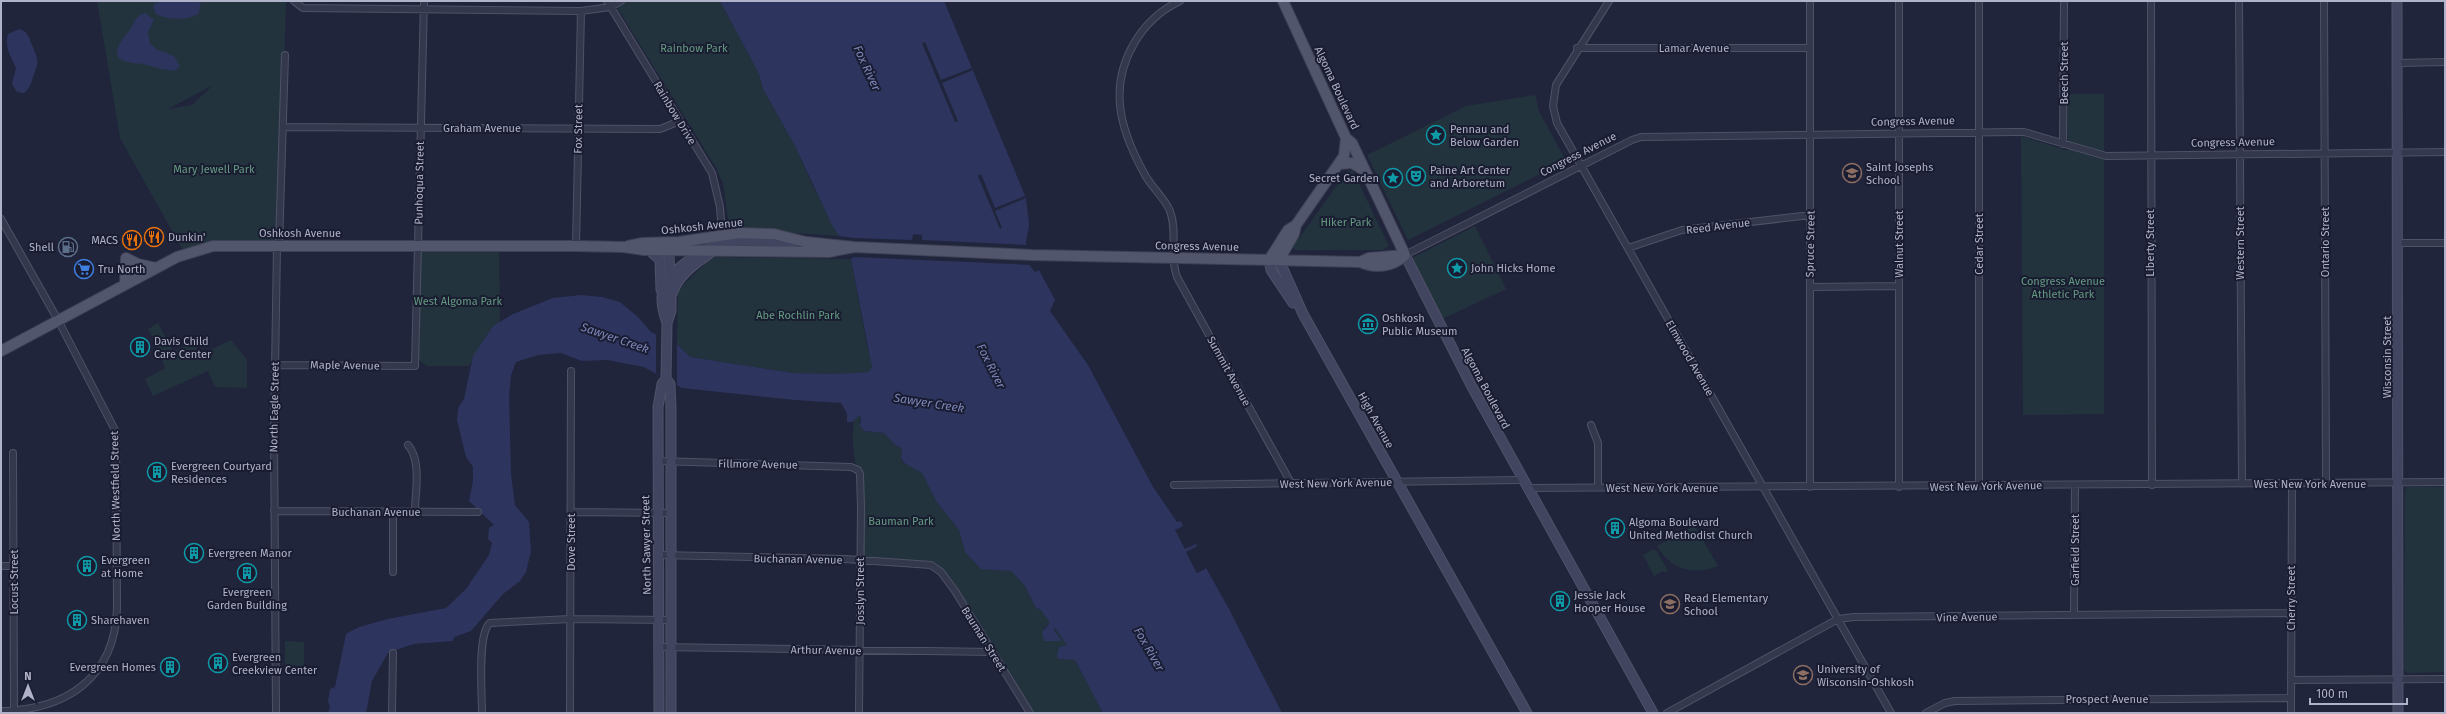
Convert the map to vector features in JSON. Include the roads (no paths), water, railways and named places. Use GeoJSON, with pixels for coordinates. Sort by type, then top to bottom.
{"type":"FeatureCollection","features":[{"type":"Feature","properties":{"kind":"main road","name":"Algoma Boulevard"},"geometry":{"type":"LineString","coordinates":[[1283,1],[1346,138],[1352,143],[1405,255]]}},
{"type":"Feature","properties":{"kind":"main road"},"geometry":{"type":"LineString","coordinates":[[1274,260],[1294,234],[1296,225],[1339,164],[1345,152],[1346,138]]}},
{"type":"Feature","properties":{"kind":"main road"},"geometry":{"type":"LineString","coordinates":[[1339,164],[1352,163],[1365,171]]}},
{"type":"Feature","properties":{"kind":"main road","name":"Oshkosh Avenue"},"geometry":{"type":"LineString","coordinates":[[1,351],[156,268],[202,248],[226,245],[576,246],[624,247],[649,250],[679,242],[722,234],[774,234],[806,242],[854,247],[1032,254]]}},
{"type":"Feature","properties":{"kind":"main road","name":"Oshkosh Avenue"},"geometry":{"type":"LineString","coordinates":[[624,247],[643,242],[701,251],[829,252],[854,247]]}},
{"type":"Feature","properties":{"kind":"main road","name":"Congress Avenue"},"geometry":{"type":"LineString","coordinates":[[1032,254],[1360,262],[1367,265],[1389,265],[1397,263],[1405,255]]}},
{"type":"Feature","properties":{"kind":"main road"},"geometry":{"type":"LineString","coordinates":[[125,284],[126,258],[138,264],[156,268]]}},
{"type":"Feature","properties":{"kind":"street","name":"Punhoqua Street"},"geometry":{"type":"LineString","coordinates":[[415,366],[424,1]]}},
{"type":"Feature","properties":{"kind":"street"},"geometry":{"type":"LineString","coordinates":[[296,4],[303,8],[581,11],[621,1]]}},
{"type":"Feature","properties":{"kind":"street","name":"Summit Avenue"},"geometry":{"type":"LineString","coordinates":[[1180,1],[1171,3],[1136,40],[1124,64],[1120,95],[1126,131],[1139,163],[1149,181],[1164,200],[1172,216],[1173,258],[1177,276],[1291,483]]}},
{"type":"Feature","properties":{"kind":"street","name":"Elmwood Avenue"},"geometry":{"type":"LineString","coordinates":[[1609,1],[1556,85],[1553,106],[1557,123],[1891,713]]}},
{"type":"Feature","properties":{"kind":"street","name":"Spruce Street"},"geometry":{"type":"LineString","coordinates":[[1810,1],[1810,487]]}},
{"type":"Feature","properties":{"kind":"street","name":"Walnut Street"},"geometry":{"type":"LineString","coordinates":[[1899,1],[1899,487]]}},
{"type":"Feature","properties":{"kind":"street","name":"Cedar Street"},"geometry":{"type":"LineString","coordinates":[[1979,1],[1979,486]]}},
{"type":"Feature","properties":{"kind":"street","name":"Beech Street"},"geometry":{"type":"LineString","coordinates":[[2063,144],[2064,1]]}},
{"type":"Feature","properties":{"kind":"street","name":"Liberty Street"},"geometry":{"type":"LineString","coordinates":[[2151,1],[2150,155],[2152,485]]}},
{"type":"Feature","properties":{"kind":"street","name":"Western Street"},"geometry":{"type":"LineString","coordinates":[[2240,1],[2242,484]]}},
{"type":"Feature","properties":{"kind":"street","name":"Ontario Street"},"geometry":{"type":"LineString","coordinates":[[2324,1],[2326,483]]}},
{"type":"Feature","properties":{"kind":"street","name":"Wisconsin Street"},"geometry":{"type":"LineString","coordinates":[[2397,1],[2400,483],[2398,713]]}},
{"type":"Feature","properties":{"kind":"street","name":"Rainbow Drive"},"geometry":{"type":"LineString","coordinates":[[608,4],[712,173],[720,207],[722,234]]}},
{"type":"Feature","properties":{"kind":"street","name":"Fox Street"},"geometry":{"type":"LineString","coordinates":[[576,246],[581,11]]}},
{"type":"Feature","properties":{"kind":"street","name":"Lamar Avenue"},"geometry":{"type":"LineString","coordinates":[[1578,48],[1810,48]]}},
{"type":"Feature","properties":{"kind":"street","name":"North Eagle Street"},"geometry":{"type":"LineString","coordinates":[[276,713],[274,512],[275,365],[285,55]]}},
{"type":"Feature","properties":{"kind":"street"},"geometry":{"type":"LineString","coordinates":[[2397,63],[2445,62]]}},
{"type":"Feature","properties":{"kind":"street","name":"Graham Avenue"},"geometry":{"type":"LineString","coordinates":[[283,127],[660,129],[680,121]]}},
{"type":"Feature","properties":{"kind":"street","name":"Congress Avenue"},"geometry":{"type":"LineString","coordinates":[[1405,255],[1639,138],[1810,134],[2024,132],[2100,156],[2445,152]]}},
{"type":"Feature","properties":{"kind":"street","name":"Reed Avenue"},"geometry":{"type":"LineString","coordinates":[[1628,248],[1682,230],[1811,215]]}},
{"type":"Feature","properties":{"kind":"street","name":"North Westfield Street"},"geometry":{"type":"LineString","coordinates":[[1,219],[58,320],[116,432],[116,623],[105,656],[84,684],[54,703],[37,708],[1,711]]}},
{"type":"Feature","properties":{"kind":"street"},"geometry":{"type":"LineString","coordinates":[[661,293],[669,277],[701,251],[730,242],[806,242]]}},
{"type":"Feature","properties":{"kind":"street"},"geometry":{"type":"LineString","coordinates":[[2398,243],[2445,243]]}},
{"type":"Feature","properties":{"kind":"street","name":"North Sawyer Street"},"geometry":{"type":"LineString","coordinates":[[665,246],[671,299],[671,311],[667,323],[666,338],[666,379],[670,384],[672,513],[671,713]]}},
{"type":"Feature","properties":{"kind":"street","name":"North Sawyer Street"},"geometry":{"type":"LineString","coordinates":[[649,250],[660,260],[662,311],[667,323]]}},
{"type":"Feature","properties":{"kind":"street"},"geometry":{"type":"LineString","coordinates":[[671,299],[676,284],[683,276],[716,250]]}},
{"type":"Feature","properties":{"kind":"street","name":"Algoma Boulevard"},"geometry":{"type":"LineString","coordinates":[[1405,255],[1470,385],[1653,713]]}},
{"type":"Feature","properties":{"kind":"street","name":"High Avenue"},"geometry":{"type":"LineString","coordinates":[[1274,260],[1527,713]]}},
{"type":"Feature","properties":{"kind":"street"},"geometry":{"type":"LineString","coordinates":[[1810,287],[1899,286]]}},
{"type":"Feature","properties":{"kind":"street","name":"Maple Avenue"},"geometry":{"type":"LineString","coordinates":[[275,365],[415,366]]}},
{"type":"Feature","properties":{"kind":"street","name":"Dove Street"},"geometry":{"type":"LineString","coordinates":[[570,713],[571,371]]}},
{"type":"Feature","properties":{"kind":"street","name":"North Sawyer Street"},"geometry":{"type":"LineString","coordinates":[[658,713],[658,407],[662,384],[666,379]]}},
{"type":"Feature","properties":{"kind":"street"},"geometry":{"type":"LineString","coordinates":[[1591,425],[1598,443],[1598,488]]}},
{"type":"Feature","properties":{"kind":"street"},"geometry":{"type":"LineString","coordinates":[[408,445],[413,450],[416,464],[415,512]]}},
{"type":"Feature","properties":{"kind":"street","name":"Locust Street"},"geometry":{"type":"LineString","coordinates":[[13,453],[14,711]]}},
{"type":"Feature","properties":{"kind":"street","name":"Fillmore Avenue"},"geometry":{"type":"LineString","coordinates":[[658,461],[851,467],[858,470]]}},
{"type":"Feature","properties":{"kind":"street","name":"Josslyn Street"},"geometry":{"type":"LineString","coordinates":[[858,470],[860,474],[859,713]]}},
{"type":"Feature","properties":{"kind":"street","name":"West New York Avenue"},"geometry":{"type":"LineString","coordinates":[[1174,485],[1397,482],[1524,484],[1598,488],[1764,488],[2445,482]]}},
{"type":"Feature","properties":{"kind":"street","name":"Cherry Street"},"geometry":{"type":"LineString","coordinates":[[2291,713],[2292,484]]}},
{"type":"Feature","properties":{"kind":"street","name":"Garfield Street"},"geometry":{"type":"LineString","coordinates":[[2074,615],[2075,485]]}},
{"type":"Feature","properties":{"kind":"street","name":"Buchanan Avenue"},"geometry":{"type":"LineString","coordinates":[[274,512],[478,512]]}},
{"type":"Feature","properties":{"kind":"street"},"geometry":{"type":"LineString","coordinates":[[571,512],[672,513]]}},
{"type":"Feature","properties":{"kind":"street"},"geometry":{"type":"LineString","coordinates":[[393,513],[393,572]]}},
{"type":"Feature","properties":{"kind":"street","name":"Buchanan Avenue"},"geometry":{"type":"LineString","coordinates":[[659,555],[860,560],[924,563],[936,567]]}},
{"type":"Feature","properties":{"kind":"street"},"geometry":{"type":"LineString","coordinates":[[1,566],[14,566]]}},
{"type":"Feature","properties":{"kind":"street","name":"Bauman Street"},"geometry":{"type":"LineString","coordinates":[[936,567],[955,591],[1030,713]]}},
{"type":"Feature","properties":{"kind":"street","name":"Vine Avenue"},"geometry":{"type":"LineString","coordinates":[[1667,713],[1838,619],[1854,617],[2291,613]]}},
{"type":"Feature","properties":{"kind":"street"},"geometry":{"type":"LineString","coordinates":[[482,713],[482,649],[484,630],[488,624],[493,621],[671,620]]}},
{"type":"Feature","properties":{"kind":"street","name":"Arthur Avenue"},"geometry":{"type":"LineString","coordinates":[[659,647],[992,652]]}},
{"type":"Feature","properties":{"kind":"street"},"geometry":{"type":"LineString","coordinates":[[392,713],[393,653]]}},
{"type":"Feature","properties":{"kind":"street"},"geometry":{"type":"LineString","coordinates":[[2291,680],[2445,679]]}},
{"type":"Feature","properties":{"kind":"street","name":"Prospect Avenue"},"geometry":{"type":"LineString","coordinates":[[1926,713],[1945,703],[1955,701],[2291,698]]}},
{"type":"Feature","properties":{"kind":"water"},"geometry":{"type":"Polygon","coordinates":[[[161,1],[201,1],[199,13],[195,16],[177,19],[164,17],[155,13],[153,5],[161,1]]]}},
{"type":"Feature","properties":{"kind":"water"},"geometry":{"type":"Polygon","coordinates":[[[720,1],[944,1],[1026,198],[1029,225],[1026,242],[1030,266],[1035,272],[1039,270],[1055,300],[1050,311],[1088,365],[1153,487],[1177,522],[1181,521],[1183,526],[1175,530],[1185,549],[1196,544],[1197,546],[1186,552],[1197,573],[1206,568],[1229,609],[1282,713],[1103,713],[1075,660],[1060,659],[1057,657],[1059,647],[1067,645],[1055,628],[1054,630],[1062,641],[1044,641],[1042,632],[1050,623],[1041,610],[1036,608],[1025,586],[1011,571],[981,569],[965,552],[959,530],[936,501],[922,473],[904,463],[901,457],[902,449],[894,444],[884,433],[864,431],[860,426],[861,418],[859,415],[853,422],[847,422],[847,413],[841,403],[795,400],[682,388],[644,367],[607,360],[582,361],[561,353],[538,355],[516,362],[511,375],[509,397],[511,474],[515,505],[529,522],[531,551],[526,572],[520,581],[503,594],[471,631],[454,637],[453,641],[413,644],[388,653],[372,681],[366,713],[328,713],[330,706],[328,702],[330,689],[335,687],[346,634],[359,627],[388,619],[446,608],[466,589],[489,555],[492,543],[488,539],[489,528],[494,525],[469,501],[473,481],[473,467],[466,457],[457,420],[458,408],[464,399],[473,356],[493,326],[513,314],[553,298],[581,295],[602,297],[620,302],[638,317],[651,332],[677,344],[690,357],[793,373],[835,374],[869,372],[872,367],[851,259],[854,257],[854,238],[839,236],[832,225],[795,146],[763,89],[759,74],[720,1]]]}},
{"type":"Feature","properties":{"kind":"water"},"geometry":{"type":"Polygon","coordinates":[[[145,13],[154,20],[148,32],[150,44],[158,50],[174,56],[180,66],[176,70],[163,69],[125,61],[120,59],[117,55],[121,41],[137,18],[145,13]]]}},
{"type":"Feature","properties":{"kind":"water"},"geometry":{"type":"Polygon","coordinates":[[[19,29],[28,35],[37,61],[31,84],[24,93],[17,92],[12,84],[16,68],[7,47],[8,34],[19,29]]]}},
{"type":"Feature","properties":{"kind":"place","name":"Pennau and Below Garden"},"geometry":{"type":"Point","coordinates":[1436,135]}},
{"type":"Feature","properties":{"kind":"place","name":"Saint Josephs School"},"geometry":{"type":"Point","coordinates":[1852,173]}},
{"type":"Feature","properties":{"kind":"place","name":"Paine Art Center and Arboretum"},"geometry":{"type":"Point","coordinates":[1416,176]}},
{"type":"Feature","properties":{"kind":"place","name":"Secret Garden"},"geometry":{"type":"Point","coordinates":[1393,178]}},
{"type":"Feature","properties":{"kind":"place","name":"Dunkin'"},"geometry":{"type":"Point","coordinates":[154,237]}},
{"type":"Feature","properties":{"kind":"place","name":"MACS"},"geometry":{"type":"Point","coordinates":[132,240]}},
{"type":"Feature","properties":{"kind":"place","name":"Shell"},"geometry":{"type":"Point","coordinates":[68,247]}},
{"type":"Feature","properties":{"kind":"place","name":"John Hicks Home"},"geometry":{"type":"Point","coordinates":[1457,268]}},
{"type":"Feature","properties":{"kind":"place","name":"Tru North"},"geometry":{"type":"Point","coordinates":[84,269]}},
{"type":"Feature","properties":{"kind":"place","name":"Oshkosh Public Museum"},"geometry":{"type":"Point","coordinates":[1368,324]}},
{"type":"Feature","properties":{"kind":"place","name":"Davis Child Care Center"},"geometry":{"type":"Point","coordinates":[140,347]}},
{"type":"Feature","properties":{"kind":"place","name":"Evergreen Courtyard Residences"},"geometry":{"type":"Point","coordinates":[157,472]}},
{"type":"Feature","properties":{"kind":"place","name":"Algoma Boulevard United Methodist Church"},"geometry":{"type":"Point","coordinates":[1615,528]}},
{"type":"Feature","properties":{"kind":"place","name":"Evergreen Manor"},"geometry":{"type":"Point","coordinates":[194,553]}},
{"type":"Feature","properties":{"kind":"place","name":"Evergreen at Home"},"geometry":{"type":"Point","coordinates":[87,566]}},
{"type":"Feature","properties":{"kind":"place","name":"Evergreen Garden Building"},"geometry":{"type":"Point","coordinates":[247,573]}},
{"type":"Feature","properties":{"kind":"place","name":"Jessie Jack Hooper House"},"geometry":{"type":"Point","coordinates":[1560,601]}},
{"type":"Feature","properties":{"kind":"place","name":"Read Elementary School"},"geometry":{"type":"Point","coordinates":[1670,604]}},
{"type":"Feature","properties":{"kind":"place","name":"Sharehaven"},"geometry":{"type":"Point","coordinates":[77,620]}},
{"type":"Feature","properties":{"kind":"place","name":"Evergreen Creekview Center"},"geometry":{"type":"Point","coordinates":[218,663]}},
{"type":"Feature","properties":{"kind":"place","name":"Evergreen Homes"},"geometry":{"type":"Point","coordinates":[170,667]}},
{"type":"Feature","properties":{"kind":"place","name":"University of Wisconsin-Oshkosh"},"geometry":{"type":"Point","coordinates":[1803,675]}},
{"type":"Feature","properties":{"kind":"park label","name":"Rainbow Park"},"geometry":{"type":"Point","coordinates":[694,48]}},
{"type":"Feature","properties":{"kind":"park label","name":"Mary Jewell Park"},"geometry":{"type":"Point","coordinates":[214,169]}},
{"type":"Feature","properties":{"kind":"park label","name":"Hiker Park"},"geometry":{"type":"Point","coordinates":[1346,222]}},
{"type":"Feature","properties":{"kind":"park label","name":"Congress Avenue Athletic Park"},"geometry":{"type":"Point","coordinates":[2063,287]}},
{"type":"Feature","properties":{"kind":"park label","name":"West Algoma Park"},"geometry":{"type":"Point","coordinates":[458,301]}},
{"type":"Feature","properties":{"kind":"park label","name":"Abe Rochlin Park"},"geometry":{"type":"Point","coordinates":[798,315]}},
{"type":"Feature","properties":{"kind":"park label","name":"Bauman Park"},"geometry":{"type":"Point","coordinates":[901,521]}},
{"type":"Feature","properties":{"kind":"water label","name":"Fox River"},"geometry":{"type":"Point","coordinates":[867,68]}},
{"type":"Feature","properties":{"kind":"water label","name":"Sawyer Creek"},"geometry":{"type":"Point","coordinates":[615,338]}},
{"type":"Feature","properties":{"kind":"water label","name":"Fox River"},"geometry":{"type":"Point","coordinates":[991,366]}},
{"type":"Feature","properties":{"kind":"water label","name":"Sawyer Creek"},"geometry":{"type":"Point","coordinates":[929,403]}},
{"type":"Feature","properties":{"kind":"water label","name":"Fox River"},"geometry":{"type":"Point","coordinates":[1149,649]}}]}
